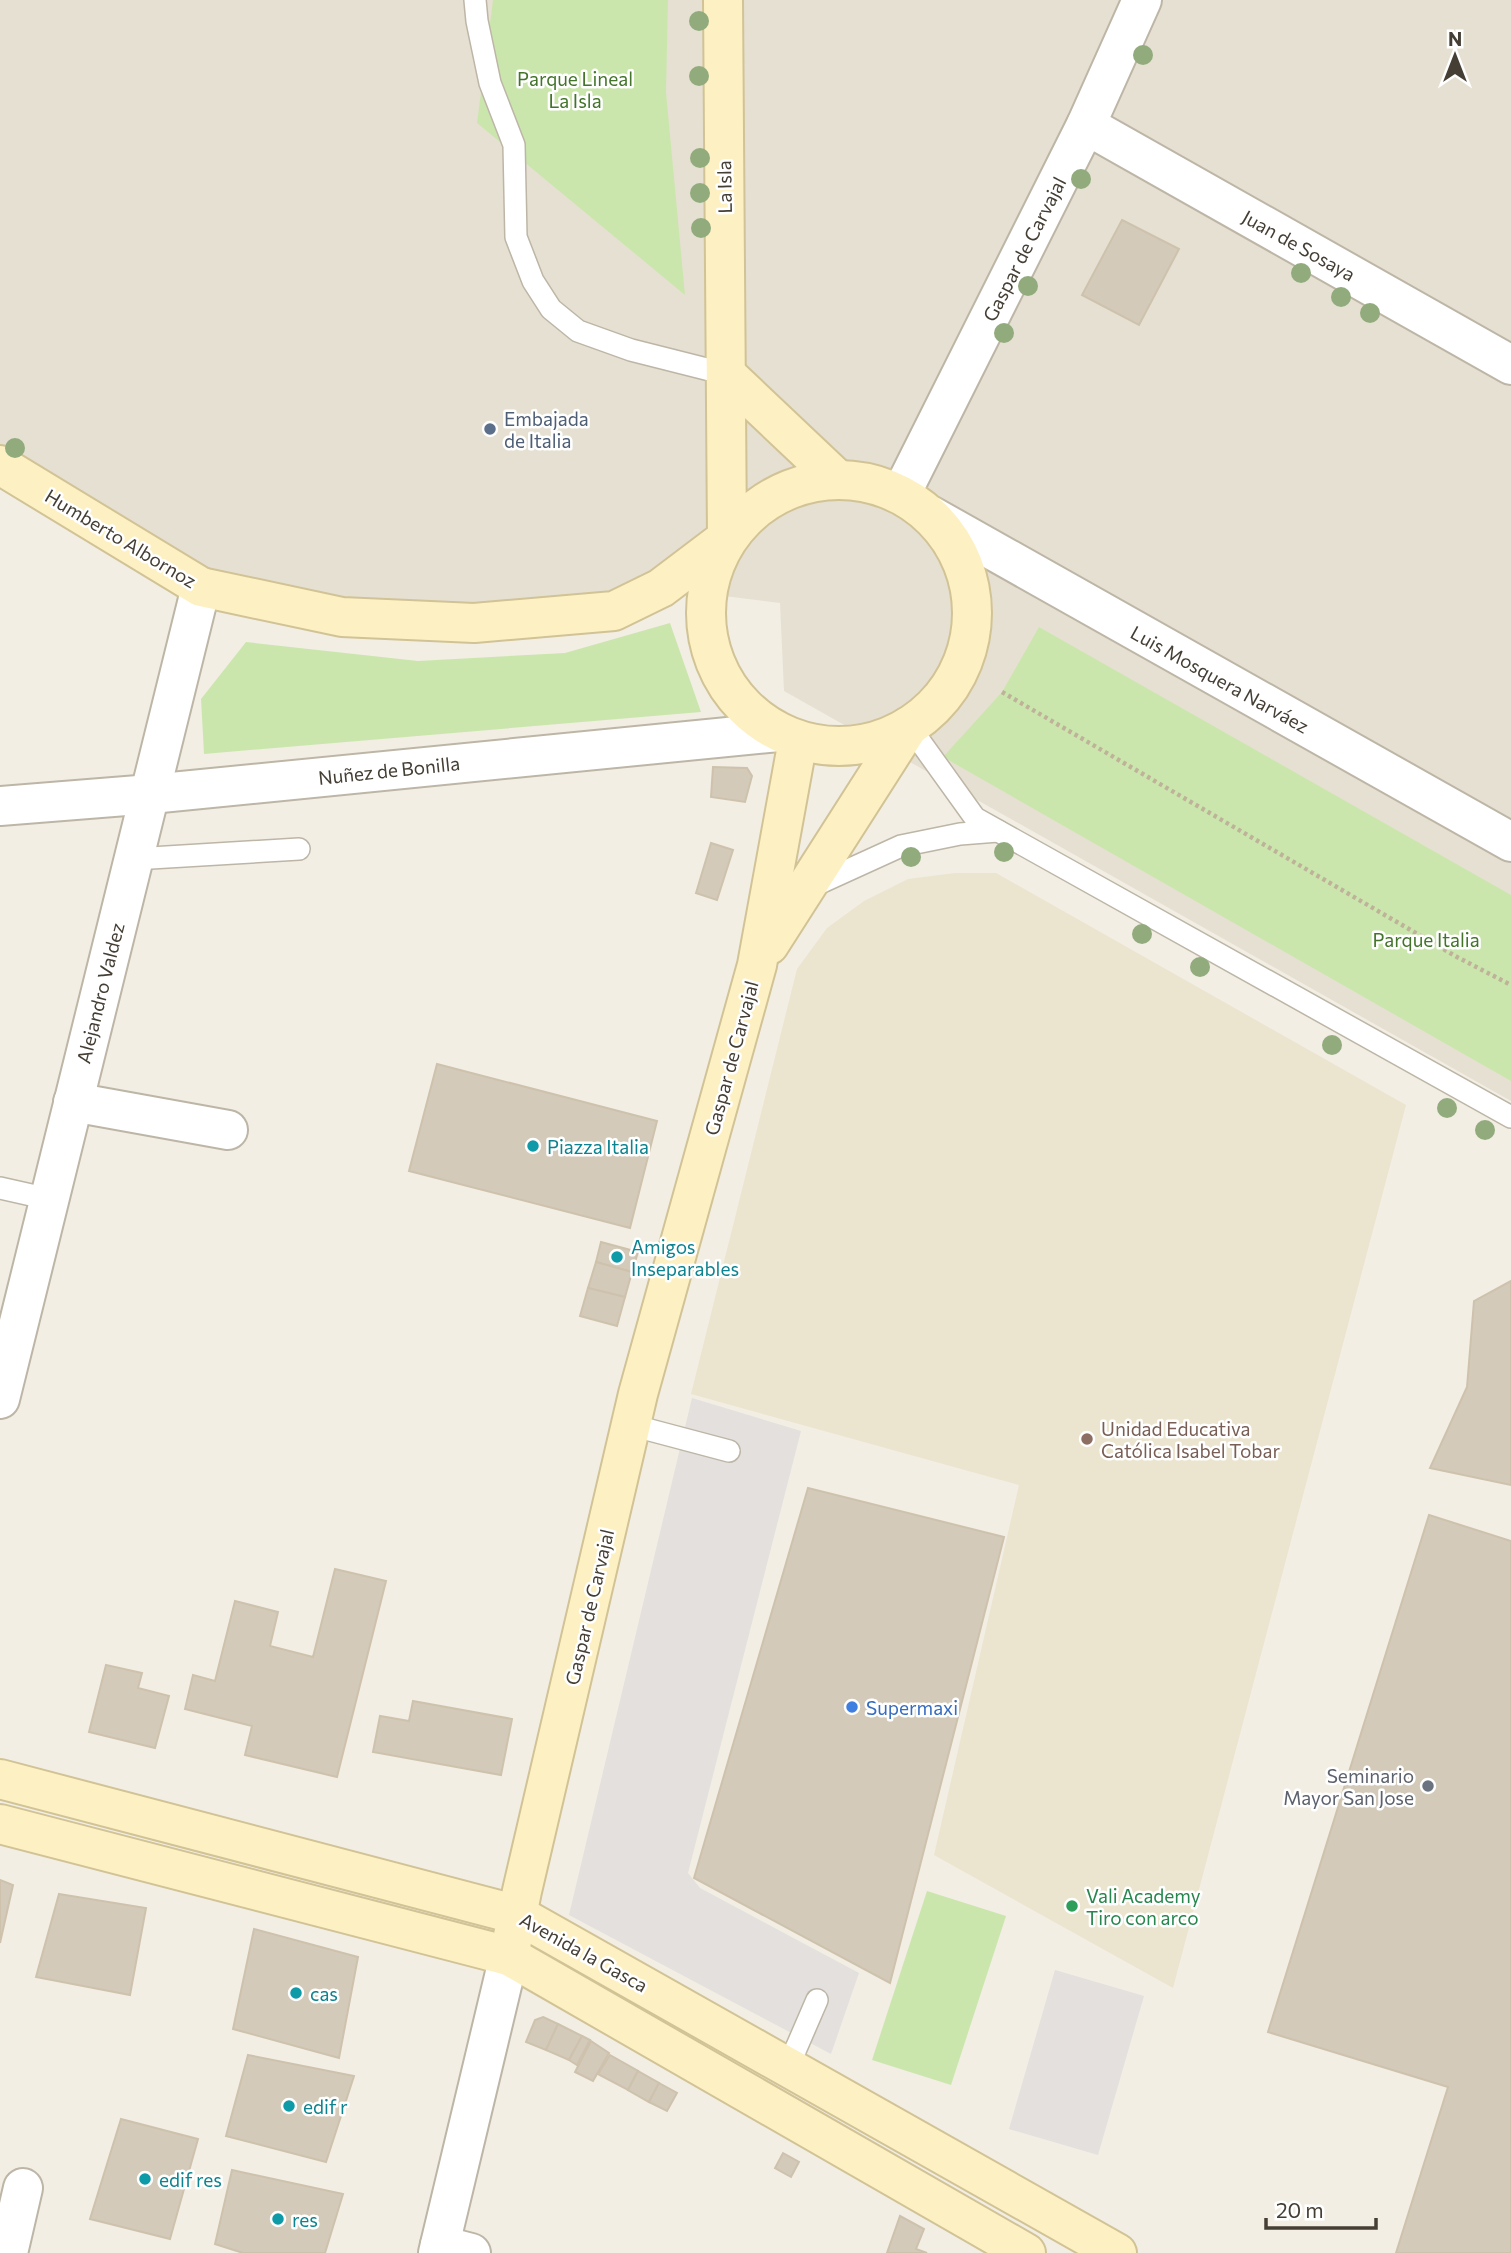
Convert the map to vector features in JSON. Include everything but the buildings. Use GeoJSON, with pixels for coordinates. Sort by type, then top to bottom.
{"type":"FeatureCollection","features":[{"type":"Feature","properties":{"kind":"street","name":"La Isla"},"geometry":{"type":"LineString","coordinates":[[723,0],[727,538]]}},
{"type":"Feature","properties":{"kind":"street","name":"Gaspar de Carvajal"},"geometry":{"type":"LineString","coordinates":[[916,505],[1142,0]]}},
{"type":"Feature","properties":{"kind":"street","name":"Juan de Sosaya"},"geometry":{"type":"LineString","coordinates":[[1086,125],[1511,365]]}},
{"type":"Feature","properties":{"kind":"street"},"geometry":{"type":"LineString","coordinates":[[726,374],[837,479]]}},
{"type":"Feature","properties":{"kind":"street","name":"Humberto Albornoz"},"geometry":{"type":"LineString","coordinates":[[0,465],[201,587],[342,617],[474,624],[614,611],[661,588],[727,538]]}},
{"type":"Feature","properties":{"kind":"street","name":"Gaspar de Carvajal"},"geometry":{"type":"LineString","coordinates":[[837,479],[870,483],[916,505],[956,548],[970,586],[972,626],[962,666],[940,700],[909,726],[874,742],[836,746],[788,736],[742,706],[716,668],[705,625],[709,579],[727,538],[757,507],[795,486],[837,479]]}},
{"type":"Feature","properties":{"kind":"street","name":"Luis Mosquera Narváez"},"geometry":{"type":"LineString","coordinates":[[916,505],[1511,842]]}},
{"type":"Feature","properties":{"kind":"street","name":"Alejandro Valdez"},"geometry":{"type":"LineString","coordinates":[[0,1399],[201,587]]}},
{"type":"Feature","properties":{"kind":"street","name":"Gaspar de Carvajal"},"geometry":{"type":"LineString","coordinates":[[757,965],[909,726]]}},
{"type":"Feature","properties":{"kind":"street","name":"Gaspar de Carvajal"},"geometry":{"type":"LineString","coordinates":[[450,2250],[518,1914],[631,1425],[757,965],[788,736]]}},
{"type":"Feature","properties":{"kind":"street","name":"Nuñez de Bonilla"},"geometry":{"type":"LineString","coordinates":[[0,806],[788,736]]}},
{"type":"Feature","properties":{"kind":"street"},"geometry":{"type":"LineString","coordinates":[[73,1102],[228,1130]]}},
{"type":"Feature","properties":{"kind":"street","name":"Avenida la Gasca"},"geometry":{"type":"LineString","coordinates":[[0,1779],[518,1914],[1117,2253]]}},
{"type":"Feature","properties":{"kind":"street"},"geometry":{"type":"LineString","coordinates":[[110,1853],[122,1811]]}},
{"type":"Feature","properties":{"kind":"street","name":"Avenida la Gasca"},"geometry":{"type":"LineString","coordinates":[[0,1824],[509,1956],[1026,2253]]}},
{"type":"Feature","properties":{"kind":"street"},"geometry":{"type":"LineString","coordinates":[[8,2253],[23,2188]]}},
{"type":"Feature","properties":{"kind":"lane"},"geometry":{"type":"LineString","coordinates":[[475,0],[490,83],[514,145],[516,237],[533,281],[551,309],[578,331],[631,351],[726,374]]}},
{"type":"Feature","properties":{"kind":"lane"},"geometry":{"type":"LineString","coordinates":[[909,726],[975,818],[1511,1117]]}},
{"type":"Feature","properties":{"kind":"lane"},"geometry":{"type":"LineString","coordinates":[[803,891],[901,846],[960,834],[998,831]]}},
{"type":"Feature","properties":{"kind":"lane"},"geometry":{"type":"LineString","coordinates":[[134,859],[299,849]]}},
{"type":"Feature","properties":{"kind":"lane"},"geometry":{"type":"LineString","coordinates":[[0,1188],[49,1199]]}},
{"type":"Feature","properties":{"kind":"lane"},"geometry":{"type":"LineString","coordinates":[[631,1425],[729,1451]]}},
{"type":"Feature","properties":{"kind":"lane"},"geometry":{"type":"LineString","coordinates":[[782,2063],[817,2000]]}},
{"type":"Feature","properties":{"kind":"lane"},"geometry":{"type":"LineString","coordinates":[[782,2063],[792,2023]]}},
{"type":"Feature","properties":{"kind":"path"},"geometry":{"type":"LineString","coordinates":[[1002,692],[1457,957],[1511,985]]}},
{"type":"Feature","properties":{"kind":"shaded area"},"geometry":{"type":"Polygon","coordinates":[[[0,0],[1511,0],[1511,1101],[784,691],[780,603],[661,588],[474,623],[201,587],[0,467],[0,0]]]}},
{"type":"Feature","properties":{"kind":"shaded area","name":"Unidad Educativa Católica Isabel Tobar"},"geometry":{"type":"Polygon","coordinates":[[[955,873],[996,873],[1406,1105],[1173,1988],[934,1855],[1019,1485],[691,1394],[797,969],[827,928],[864,901],[908,879],[955,873]]]}},
{"type":"Feature","properties":{"kind":"shaded area"},"geometry":{"type":"Polygon","coordinates":[[[692,1398],[801,1431],[688,1873],[700,1888],[859,1973],[831,2054],[569,1915],[692,1398]]]}},
{"type":"Feature","properties":{"kind":"shaded area"},"geometry":{"type":"Polygon","coordinates":[[[1055,1970],[1144,1996],[1098,2155],[1009,2129],[1055,1970]]]}},
{"type":"Feature","properties":{"kind":"green space","name":"Parque Lineal La Isla"},"geometry":{"type":"Polygon","coordinates":[[[493,0],[668,0],[666,92],[685,295],[477,123],[493,0]]]}},
{"type":"Feature","properties":{"kind":"green space"},"geometry":{"type":"Polygon","coordinates":[[[670,623],[701,712],[204,754],[201,699],[246,642],[418,661],[565,653],[670,623]]]}},
{"type":"Feature","properties":{"kind":"green space","name":"Parque Italia"},"geometry":{"type":"Polygon","coordinates":[[[1039,627],[1511,895],[1511,1081],[943,757],[1002,692],[1039,627]]]}},
{"type":"Feature","properties":{"kind":"green space"},"geometry":{"type":"Polygon","coordinates":[[[927,1891],[1006,1916],[951,2085],[872,2060],[927,1891]]]}},
{"type":"Feature","properties":{"kind":"place","name":"Embajada de Italia"},"geometry":{"type":"Point","coordinates":[490,429]}},
{"type":"Feature","properties":{"kind":"place","name":"Piazza Italia"},"geometry":{"type":"Point","coordinates":[533,1146]}},
{"type":"Feature","properties":{"kind":"place","name":"Amigos Inseparables"},"geometry":{"type":"Point","coordinates":[617,1257]}},
{"type":"Feature","properties":{"kind":"place","name":"Unidad Educativa Católica Isabel Tobar"},"geometry":{"type":"Point","coordinates":[1087,1439]}},
{"type":"Feature","properties":{"kind":"place","name":"Supermaxi"},"geometry":{"type":"Point","coordinates":[852,1707]}},
{"type":"Feature","properties":{"kind":"place","name":"Seminario Mayor San Jose"},"geometry":{"type":"Point","coordinates":[1428,1786]}},
{"type":"Feature","properties":{"kind":"place","name":"Vali Academy Tiro con arco"},"geometry":{"type":"Point","coordinates":[1072,1906]}},
{"type":"Feature","properties":{"kind":"place","name":"cas"},"geometry":{"type":"Point","coordinates":[296,1993]}},
{"type":"Feature","properties":{"kind":"place","name":"edif r"},"geometry":{"type":"Point","coordinates":[289,2106]}},
{"type":"Feature","properties":{"kind":"place","name":"edif res"},"geometry":{"type":"Point","coordinates":[145,2179]}},
{"type":"Feature","properties":{"kind":"place","name":"res"},"geometry":{"type":"Point","coordinates":[278,2219]}}]}
